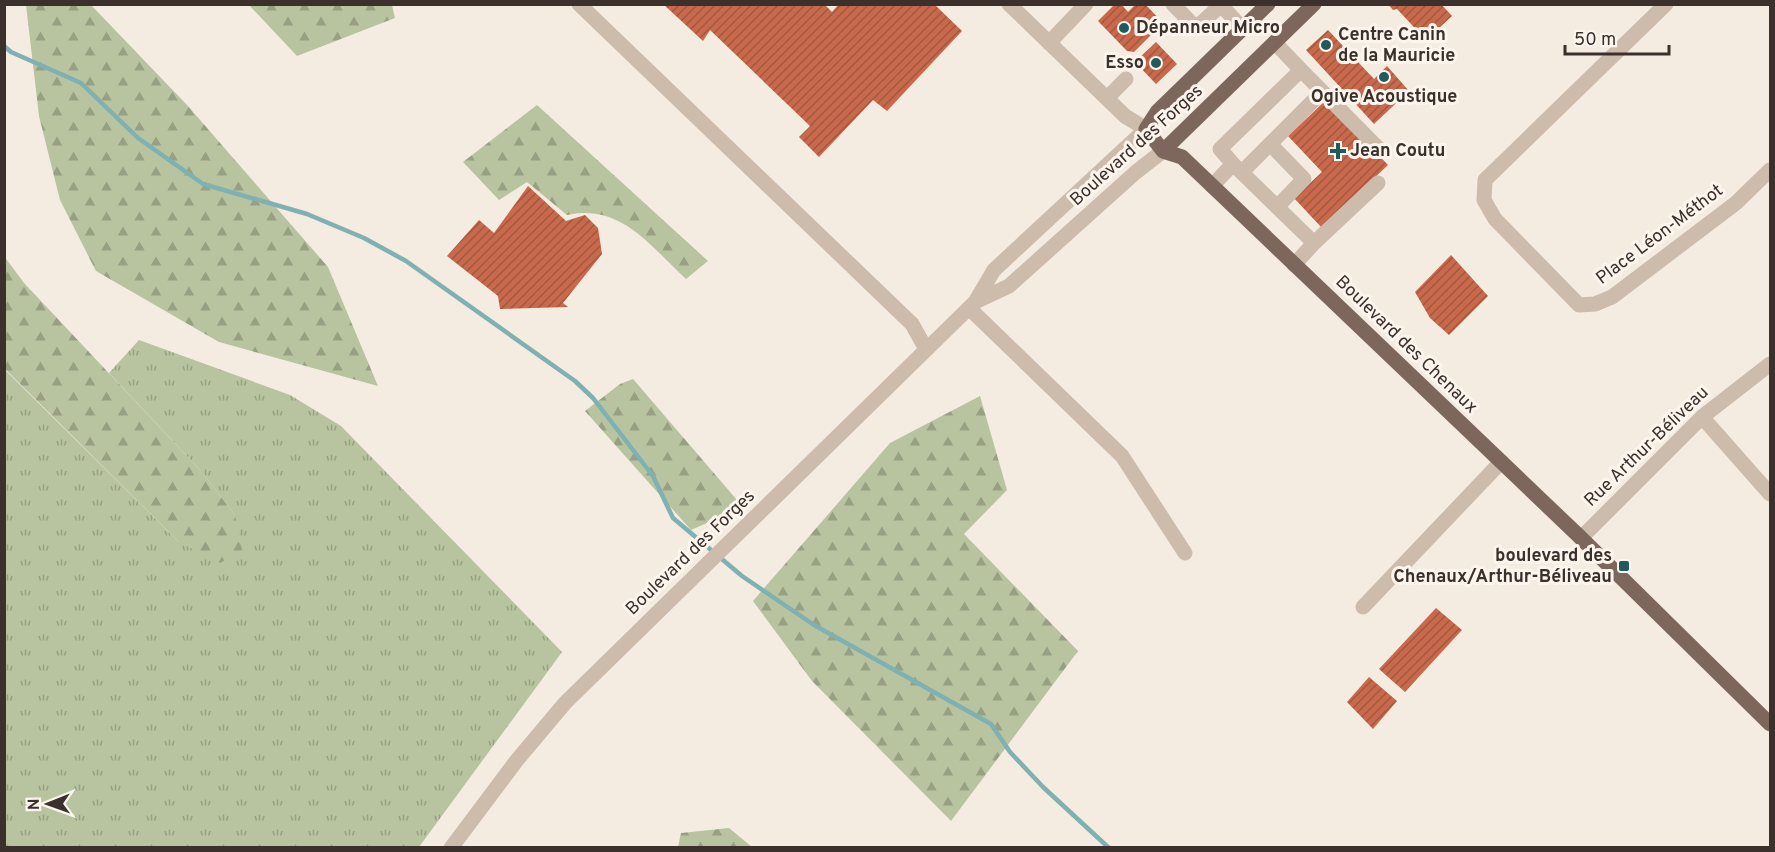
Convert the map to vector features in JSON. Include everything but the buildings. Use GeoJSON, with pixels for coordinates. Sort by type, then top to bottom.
{"type":"FeatureCollection","features":[{"type":"Feature","properties":{"kind":"main road","name":"Boulevard des Forges"},"geometry":{"type":"LineString","coordinates":[[1146,129],[1157,112],[1268,4]]}},
{"type":"Feature","properties":{"kind":"main road","name":"Boulevard des Forges"},"geometry":{"type":"LineString","coordinates":[[1163,151],[1314,4]]}},
{"type":"Feature","properties":{"kind":"main road","name":"Boulevard des Chenaux"},"geometry":{"type":"LineString","coordinates":[[1146,129],[1163,151],[1182,157],[1581,538],[1770,724]]}},
{"type":"Feature","properties":{"kind":"street"},"geometry":{"type":"LineString","coordinates":[[579,4],[912,324],[926,349]]}},
{"type":"Feature","properties":{"kind":"street","name":"Boulevard des Chenaux"},"geometry":{"type":"LineString","coordinates":[[1009,4],[1125,116],[1146,129]]}},
{"type":"Feature","properties":{"kind":"street"},"geometry":{"type":"LineString","coordinates":[[1049,43],[1086,4]]}},
{"type":"Feature","properties":{"kind":"street"},"geometry":{"type":"LineString","coordinates":[[1173,4],[1196,28],[1221,6],[1243,29]]}},
{"type":"Feature","properties":{"kind":"street","name":"Place Léon-Méthot"},"geometry":{"type":"LineString","coordinates":[[1666,4],[1485,180],[1484,200],[1495,219],[1579,305],[1595,304],[1612,297],[1736,203],[1770,170]]}},
{"type":"Feature","properties":{"kind":"street"},"geometry":{"type":"LineString","coordinates":[[1275,43],[1378,149]]}},
{"type":"Feature","properties":{"kind":"street"},"geometry":{"type":"LineString","coordinates":[[1301,70],[1220,149],[1314,243]]}},
{"type":"Feature","properties":{"kind":"street"},"geometry":{"type":"LineString","coordinates":[[1107,98],[1126,79]]}},
{"type":"Feature","properties":{"kind":"street"},"geometry":{"type":"LineString","coordinates":[[1212,186],[1270,144],[1322,92]]}},
{"type":"Feature","properties":{"kind":"street","name":"Boulevard des Forges"},"geometry":{"type":"LineString","coordinates":[[451,848],[517,760],[565,703],[972,305],[994,270],[1146,129]]}},
{"type":"Feature","properties":{"kind":"street"},"geometry":{"type":"LineString","coordinates":[[1270,144],[1304,179],[1277,207]]}},
{"type":"Feature","properties":{"kind":"street","name":"Boulevard des Forges"},"geometry":{"type":"LineString","coordinates":[[972,305],[1009,286],[1136,172],[1163,151]]}},
{"type":"Feature","properties":{"kind":"street"},"geometry":{"type":"LineString","coordinates":[[1294,265],[1378,183]]}},
{"type":"Feature","properties":{"kind":"street"},"geometry":{"type":"LineString","coordinates":[[972,305],[1122,456],[1185,553]]}},
{"type":"Feature","properties":{"kind":"street","name":"Rue Arthur-Béliveau"},"geometry":{"type":"LineString","coordinates":[[1581,538],[1702,417],[1770,364]]}},
{"type":"Feature","properties":{"kind":"street"},"geometry":{"type":"LineString","coordinates":[[1702,417],[1770,494]]}},
{"type":"Feature","properties":{"kind":"street"},"geometry":{"type":"LineString","coordinates":[[1363,607],[1501,462]]}},
{"type":"Feature","properties":{"kind":"green space"},"geometry":{"type":"Polygon","coordinates":[[[26,5],[91,5],[187,105],[328,267],[378,386],[219,342],[96,271],[60,200],[39,116],[26,5]]]}},
{"type":"Feature","properties":{"kind":"green space"},"geometry":{"type":"Polygon","coordinates":[[[249,5],[392,5],[395,18],[297,56],[249,5]]]}},
{"type":"Feature","properties":{"kind":"green space"},"geometry":{"type":"Polygon","coordinates":[[[537,105],[708,261],[686,279],[647,241],[619,221],[603,215],[586,213],[567,215],[527,182],[499,200],[463,162],[537,105]]]}},
{"type":"Feature","properties":{"kind":"green space"},"geometry":{"type":"Polygon","coordinates":[[[4,256],[24,283],[201,471],[235,515],[242,550],[220,563],[179,542],[5,369],[4,256]]]}},
{"type":"Feature","properties":{"kind":"green space"},"geometry":{"type":"Polygon","coordinates":[[[139,340],[290,395],[341,426],[562,652],[419,847],[5,847],[4,369],[179,542],[235,515],[201,471],[109,373],[139,340]]]}},
{"type":"Feature","properties":{"kind":"green space"},"geometry":{"type":"Polygon","coordinates":[[[633,379],[743,507],[691,530],[585,411],[620,384],[633,379]]]}},
{"type":"Feature","properties":{"kind":"green space"},"geometry":{"type":"Polygon","coordinates":[[[980,396],[1007,490],[964,534],[1078,651],[951,821],[812,681],[753,601],[890,443],[980,396]]]}},
{"type":"Feature","properties":{"kind":"green space"},"geometry":{"type":"Polygon","coordinates":[[[729,828],[752,847],[678,847],[681,833],[729,828]]]}},
{"type":"Feature","properties":{"kind":"waterway"},"geometry":{"type":"LineString","coordinates":[[4,46],[11,52],[81,83],[138,138],[203,184],[307,214],[364,238],[406,261],[575,381],[593,398],[653,476],[673,518],[742,576],[814,625],[991,724],[1010,752],[1043,787],[1109,848]]}},
{"type":"Feature","properties":{"kind":"place","name":"Dépanneur Micro"},"geometry":{"type":"Point","coordinates":[1124,28]}},
{"type":"Feature","properties":{"kind":"place","name":"Centre Canin de la Mauricie"},"geometry":{"type":"Point","coordinates":[1326,45]}},
{"type":"Feature","properties":{"kind":"place","name":"Esso"},"geometry":{"type":"Point","coordinates":[1156,63]}},
{"type":"Feature","properties":{"kind":"place","name":"Ogive Acoustique"},"geometry":{"type":"Point","coordinates":[1384,77]}},
{"type":"Feature","properties":{"kind":"place","name":"Jean Coutu"},"geometry":{"type":"Point","coordinates":[1338,151]}},
{"type":"Feature","properties":{"kind":"place","name":"boulevard des Chenaux/Arthur-Béliveau"},"geometry":{"type":"Point","coordinates":[1624,566]}}]}
